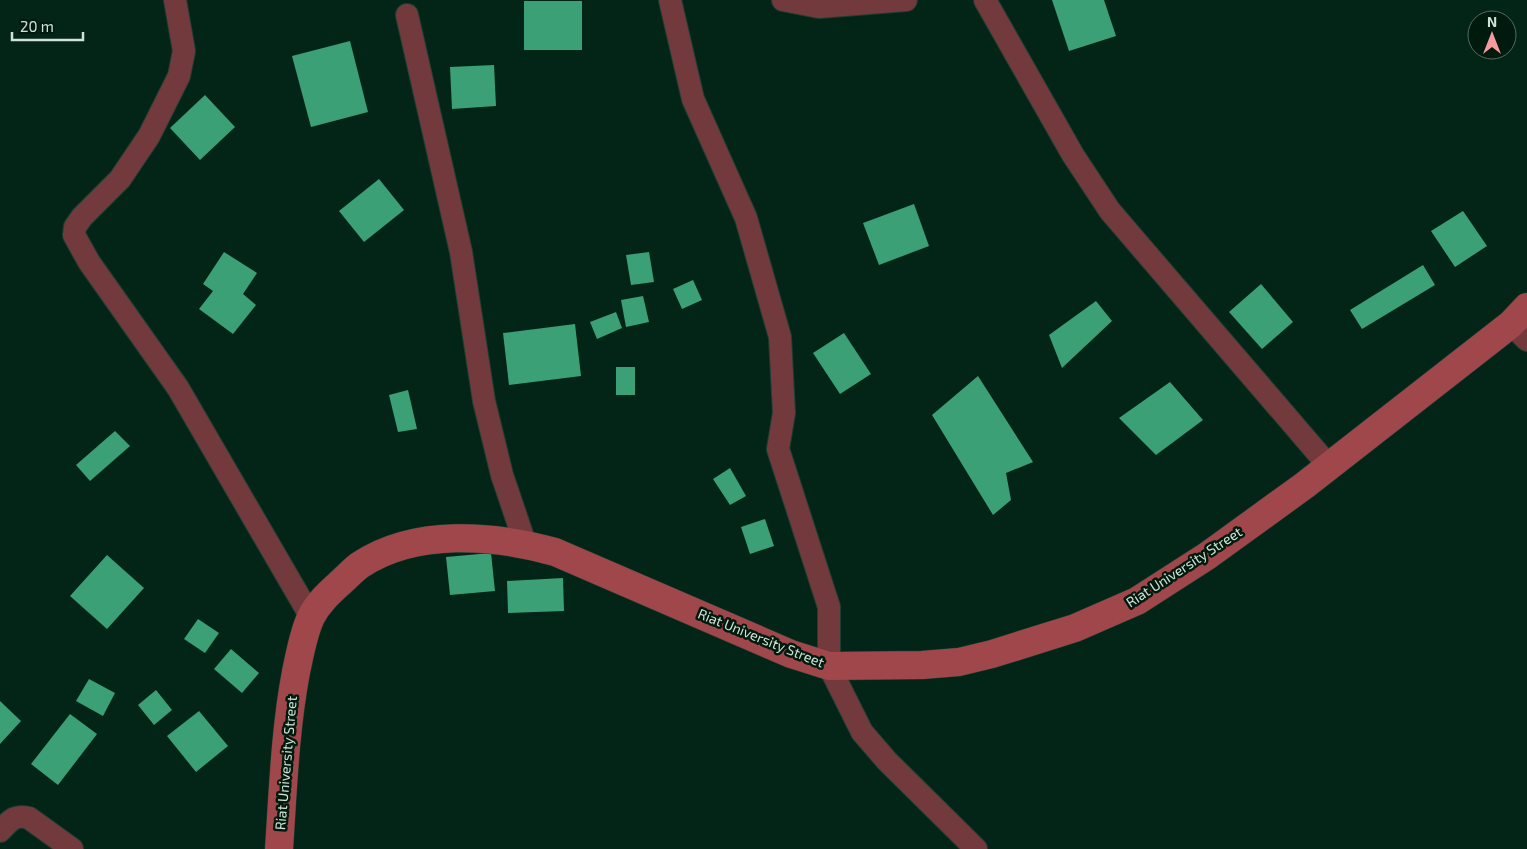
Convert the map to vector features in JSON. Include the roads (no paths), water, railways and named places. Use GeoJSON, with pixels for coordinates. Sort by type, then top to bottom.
{"type":"FeatureCollection","features":[{"type":"Feature","properties":{"kind":"street"},"geometry":{"type":"LineString","coordinates":[[175,0],[184,51],[179,76],[149,136],[120,179],[82,217],[75,227],[74,235],[89,262],[178,388],[311,617]]}},
{"type":"Feature","properties":{"kind":"street"},"geometry":{"type":"LineString","coordinates":[[670,0],[693,99],[746,218],[780,338],[784,413],[778,449],[829,607],[829,666],[862,732],[887,761],[976,849]]}},
{"type":"Feature","properties":{"kind":"street"},"geometry":{"type":"LineString","coordinates":[[783,0],[819,7],[906,0]]}},
{"type":"Feature","properties":{"kind":"street"},"geometry":{"type":"LineString","coordinates":[[985,0],[1073,154],[1110,210],[1328,465]]}},
{"type":"Feature","properties":{"kind":"street"},"geometry":{"type":"LineString","coordinates":[[407,15],[461,252],[484,401],[502,475],[525,543]]}},
{"type":"Feature","properties":{"kind":"street","name":"Riat University Street"},"geometry":{"type":"LineString","coordinates":[[279,849],[288,716],[303,640],[311,617],[324,597],[360,565],[402,546],[444,539],[492,539],[525,543],[555,552],[791,654],[829,666],[922,666],[959,662],[992,654],[1076,628],[1137,601],[1200,561],[1522,323]]}},
{"type":"Feature","properties":{"kind":"street"},"geometry":{"type":"LineString","coordinates":[[0,831],[13,817],[21,816],[29,818],[72,849]]}}]}
